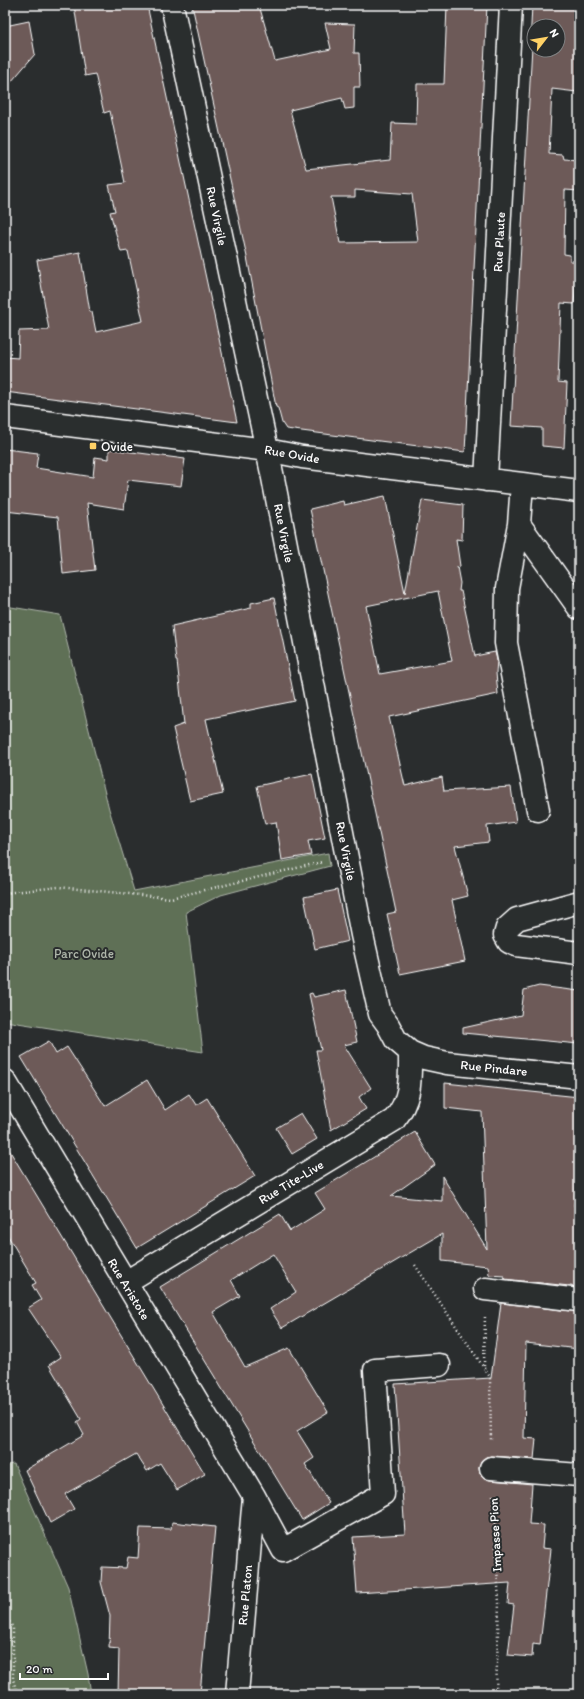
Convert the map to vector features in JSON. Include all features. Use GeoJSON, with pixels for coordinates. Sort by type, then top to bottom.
{"type":"FeatureCollection","features":[{"type":"Feature","properties":{"kind":"street","name":"Rue Virgile"},"geometry":{"type":"LineString","coordinates":[[172,5],[267,450],[348,856],[362,935],[380,1014],[396,1040],[410,1052]]}},
{"type":"Feature","properties":{"kind":"street","name":"Rue Plaute"},"geometry":{"type":"LineString","coordinates":[[486,480],[511,5]]}},
{"type":"Feature","properties":{"kind":"street","name":"Rue Ovide"},"geometry":{"type":"LineString","coordinates":[[5,417],[267,450],[302,457],[579,491]]}},
{"type":"Feature","properties":{"kind":"street"},"geometry":{"type":"LineString","coordinates":[[522,484],[519,524],[507,588],[506,643],[538,810]]}},
{"type":"Feature","properties":{"kind":"street"},"geometry":{"type":"LineString","coordinates":[[519,524],[579,608]]}},
{"type":"Feature","properties":{"kind":"street"},"geometry":{"type":"LineString","coordinates":[[579,902],[517,919],[507,928],[505,934],[509,942],[516,945],[579,953]]}},
{"type":"Feature","properties":{"kind":"street","name":"Rue Pindare"},"geometry":{"type":"LineString","coordinates":[[410,1052],[424,1058],[446,1063],[579,1077]]}},
{"type":"Feature","properties":{"kind":"street","name":"Rue Tite-Live"},"geometry":{"type":"LineString","coordinates":[[126,1282],[394,1120],[403,1109],[408,1093],[410,1052]]}},
{"type":"Feature","properties":{"kind":"street","name":"Rue Aristote"},"geometry":{"type":"LineString","coordinates":[[5,1081],[254,1496],[283,1550],[383,1494],[375,1370],[439,1365]]}},
{"type":"Feature","properties":{"kind":"street"},"geometry":{"type":"LineString","coordinates":[[485,1289],[579,1300]]}},
{"type":"Feature","properties":{"kind":"street"},"geometry":{"type":"LineString","coordinates":[[492,1468],[579,1476]]}},
{"type":"Feature","properties":{"kind":"street","name":"Rue Platon"},"geometry":{"type":"LineString","coordinates":[[236,1694],[254,1496]]}},
{"type":"Feature","properties":{"kind":"path"},"geometry":{"type":"LineString","coordinates":[[5,893],[58,887],[171,898],[348,856]]}},
{"type":"Feature","properties":{"kind":"path"},"geometry":{"type":"LineString","coordinates":[[415,1265],[484,1367]]}},
{"type":"Feature","properties":{"kind":"path"},"geometry":{"type":"LineString","coordinates":[[484,1367],[485,1289]]}},
{"type":"Feature","properties":{"kind":"path","name":"Impasse Pion"},"geometry":{"type":"LineString","coordinates":[[484,1367],[490,1377],[492,1468],[499,1603],[496,1694]]}},
{"type":"Feature","properties":{"kind":"path"},"geometry":{"type":"LineString","coordinates":[[5,1616],[13,1628],[13,1679],[17,1694]]}},
{"type":"Feature","properties":{"kind":"green space","name":"Parc Ovide"},"geometry":{"type":"Polygon","coordinates":[[[5,606],[60,615],[109,809],[134,891],[328,853],[330,866],[221,895],[186,912],[203,1052],[5,1021],[5,606]]]}},
{"type":"Feature","properties":{"kind":"green space"},"geometry":{"type":"Polygon","coordinates":[[[14,1464],[68,1587],[88,1674],[91,1694],[5,1694],[5,1465],[14,1464]]]}},
{"type":"Feature","properties":{"kind":"building"},"geometry":{"type":"Polygon","coordinates":[[[74,5],[147,5],[237,422],[5,392],[5,357],[18,358],[19,331],[49,330],[37,260],[80,252],[90,312],[92,312],[96,332],[143,321],[128,251],[121,252],[110,212],[115,211],[109,185],[125,183],[110,111],[104,113],[95,74],[85,76],[74,5]]]}},
{"type":"Feature","properties":{"kind":"building"},"geometry":{"type":"Polygon","coordinates":[[[192,5],[259,5],[275,61],[331,49],[325,23],[355,24],[354,53],[359,53],[360,87],[354,87],[354,108],[345,109],[342,98],[290,110],[306,169],[390,160],[392,123],[416,124],[417,84],[444,84],[447,5],[487,5],[465,452],[286,429],[282,423],[278,408],[276,407],[247,257],[192,5]],[[355,190],[355,197],[331,197],[340,243],[418,242],[412,194],[355,190]]]}},
{"type":"Feature","properties":{"kind":"building"},"geometry":{"type":"Polygon","coordinates":[[[532,5],[579,5],[577,92],[552,89],[549,154],[563,155],[564,159],[579,160],[579,191],[565,190],[564,254],[570,255],[570,261],[577,261],[574,304],[561,303],[558,382],[567,383],[564,448],[542,446],[542,428],[511,426],[531,58],[566,58],[566,18],[531,18],[532,5]]]}},
{"type":"Feature","properties":{"kind":"building"},"geometry":{"type":"Polygon","coordinates":[[[29,21],[35,54],[5,89],[5,26],[29,21]]]}},
{"type":"Feature","properties":{"kind":"building"},"geometry":{"type":"Polygon","coordinates":[[[5,449],[38,453],[36,468],[93,477],[95,457],[109,459],[109,449],[185,459],[181,486],[128,480],[124,509],[87,503],[95,570],[63,574],[58,517],[5,511],[5,449]]]}},
{"type":"Feature","properties":{"kind":"building"},"geometry":{"type":"Polygon","coordinates":[[[385,496],[405,593],[422,500],[463,505],[462,540],[456,539],[460,566],[457,567],[460,583],[459,591],[461,591],[475,656],[495,652],[497,660],[496,673],[498,694],[389,717],[405,786],[442,777],[444,791],[511,787],[516,822],[487,826],[489,842],[455,846],[468,896],[452,900],[465,961],[400,974],[387,914],[396,912],[310,509],[343,501],[344,505],[385,496]],[[438,591],[366,606],[380,674],[452,661],[438,591]]]}},
{"type":"Feature","properties":{"kind":"building"},"geometry":{"type":"Polygon","coordinates":[[[274,598],[295,701],[206,719],[223,794],[190,801],[173,728],[184,724],[172,626],[251,608],[251,603],[274,598]]]}},
{"type":"Feature","properties":{"kind":"building"},"geometry":{"type":"Polygon","coordinates":[[[312,774],[325,838],[308,841],[311,855],[282,860],[276,822],[265,824],[257,786],[312,774]]]}},
{"type":"Feature","properties":{"kind":"building"},"geometry":{"type":"Polygon","coordinates":[[[337,890],[348,941],[315,949],[304,897],[337,890]]]}},
{"type":"Feature","properties":{"kind":"building"},"geometry":{"type":"Polygon","coordinates":[[[539,986],[579,991],[579,1044],[463,1033],[463,1028],[521,1015],[524,990],[539,986]]]}},
{"type":"Feature","properties":{"kind":"building"},"geometry":{"type":"Polygon","coordinates":[[[346,990],[357,1042],[344,1045],[371,1088],[359,1097],[366,1109],[331,1130],[316,1050],[321,1050],[309,994],[312,993],[314,997],[346,990]]]}},
{"type":"Feature","properties":{"kind":"building"},"geometry":{"type":"Polygon","coordinates":[[[49,1041],[56,1054],[67,1047],[105,1106],[147,1080],[165,1110],[189,1094],[196,1105],[207,1098],[255,1176],[137,1248],[21,1057],[49,1041]]]}},
{"type":"Feature","properties":{"kind":"building"},"geometry":{"type":"Polygon","coordinates":[[[445,1083],[579,1097],[579,1159],[574,1206],[579,1206],[579,1287],[504,1279],[504,1276],[489,1275],[488,1266],[442,1261],[442,1234],[282,1328],[270,1309],[296,1292],[273,1254],[231,1280],[240,1296],[213,1312],[245,1367],[289,1348],[328,1412],[297,1431],[314,1458],[305,1464],[329,1503],[302,1520],[160,1287],[280,1214],[290,1231],[325,1209],[315,1193],[415,1132],[435,1165],[391,1196],[442,1201],[442,1176],[487,1249],[482,1112],[445,1108],[445,1083]]]}},
{"type":"Feature","properties":{"kind":"building"},"geometry":{"type":"Polygon","coordinates":[[[301,1113],[317,1139],[292,1154],[276,1128],[301,1113]]]}},
{"type":"Feature","properties":{"kind":"building"},"geometry":{"type":"Polygon","coordinates":[[[5,1143],[205,1474],[177,1490],[160,1463],[147,1471],[136,1454],[65,1494],[74,1509],[50,1523],[25,1470],[84,1435],[77,1422],[81,1419],[49,1365],[61,1357],[28,1308],[41,1300],[32,1285],[36,1283],[5,1231],[5,1143]]]}},
{"type":"Feature","properties":{"kind":"building"},"geometry":{"type":"Polygon","coordinates":[[[501,1303],[579,1312],[579,1349],[526,1343],[524,1438],[536,1439],[534,1459],[492,1456],[486,1457],[481,1461],[479,1467],[480,1474],[484,1478],[490,1480],[532,1484],[529,1524],[544,1525],[542,1548],[551,1549],[540,1645],[533,1644],[532,1657],[508,1655],[514,1605],[508,1604],[510,1583],[357,1593],[353,1537],[405,1534],[395,1384],[491,1378],[501,1303]]]}},
{"type":"Feature","properties":{"kind":"building"},"geometry":{"type":"Polygon","coordinates":[[[172,1522],[215,1527],[200,1694],[118,1694],[119,1649],[109,1648],[110,1616],[101,1582],[102,1567],[126,1568],[128,1557],[138,1558],[140,1528],[171,1529],[172,1522]]]}},
{"type":"Feature","properties":{"kind":"place","name":"Ovide"},"geometry":{"type":"Point","coordinates":[93,446]}}]}
